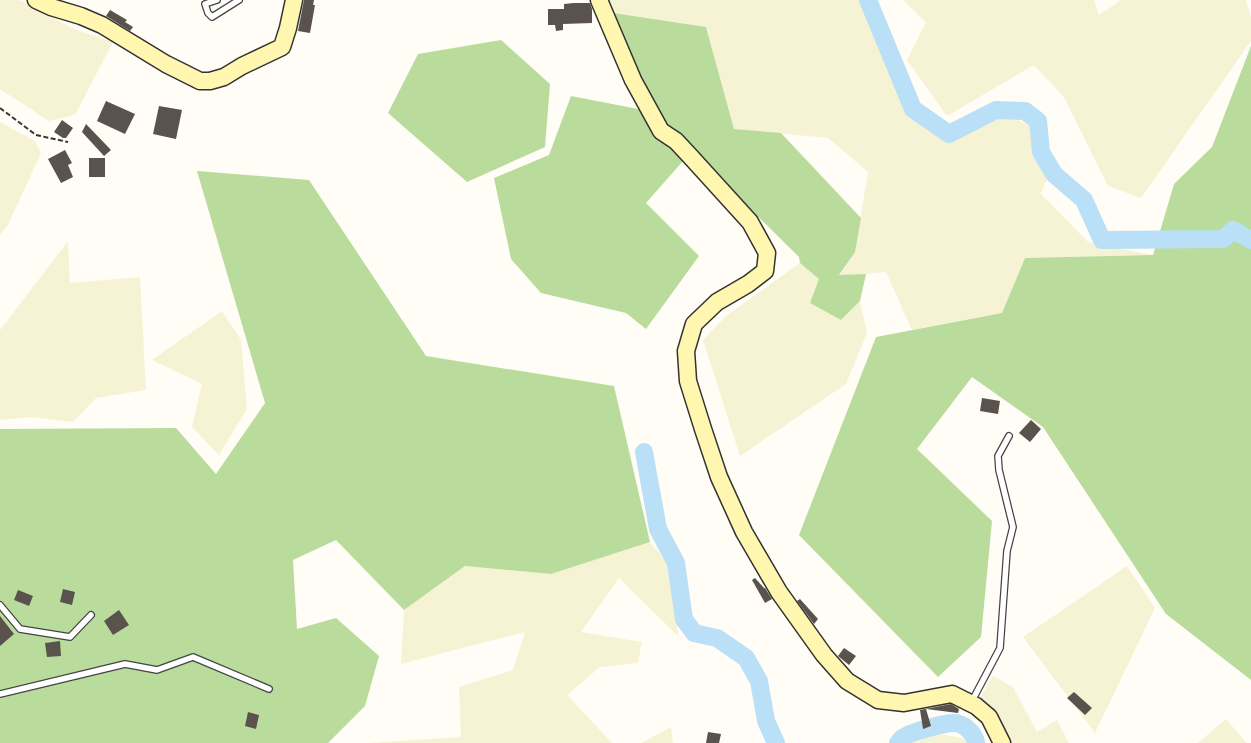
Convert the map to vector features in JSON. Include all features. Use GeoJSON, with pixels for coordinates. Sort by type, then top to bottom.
{"type":"FeatureCollection","features":[{"type":"Feature","properties":{"kind":"street"},"geometry":{"type":"LineString","coordinates":[[36,0],[51,8],[81,16],[102,25],[166,64],[200,81],[210,81],[224,77],[282,46],[294,0]]}},
{"type":"Feature","properties":{"kind":"street"},"geometry":{"type":"LineString","coordinates":[[599,0],[633,80],[661,131],[676,141],[750,222],[767,253],[765,270],[748,284],[717,302],[694,324],[686,351],[688,381],[703,429],[719,476],[744,532],[779,592],[824,655],[847,681],[878,700],[904,703],[952,694],[971,703],[989,717],[1002,743]]}},
{"type":"Feature","properties":{"kind":"lane"},"geometry":{"type":"LineString","coordinates":[[217,0],[205,4],[208,13],[212,17],[239,0]]}},
{"type":"Feature","properties":{"kind":"lane"},"geometry":{"type":"LineString","coordinates":[[971,703],[1000,648],[1008,551],[1014,527],[999,470],[998,456],[1009,436]]}},
{"type":"Feature","properties":{"kind":"lane"},"geometry":{"type":"LineString","coordinates":[[0,605],[20,629],[70,637],[91,615]]}},
{"type":"Feature","properties":{"kind":"lane"},"geometry":{"type":"LineString","coordinates":[[0,694],[124,664],[157,670],[193,657],[269,689]]}},
{"type":"Feature","properties":{"kind":"path"},"geometry":{"type":"LineString","coordinates":[[0,108],[36,135],[68,142]]}},
{"type":"Feature","properties":{"kind":"shaded area"},"geometry":{"type":"Polygon","coordinates":[[[0,0],[20,0],[74,29],[113,42],[75,115],[49,121],[0,89],[0,0]]]}},
{"type":"Feature","properties":{"kind":"shaded area"},"geometry":{"type":"Polygon","coordinates":[[[606,0],[863,0],[863,4],[910,113],[928,131],[951,137],[1005,112],[1032,128],[1048,176],[1041,194],[1088,242],[1153,255],[1025,258],[1002,313],[912,330],[886,272],[839,276],[855,252],[868,172],[828,138],[734,129],[706,27],[607,12],[606,0]]]}},
{"type":"Feature","properties":{"kind":"shaded area"},"geometry":{"type":"Polygon","coordinates":[[[903,0],[1094,0],[1099,15],[1121,0],[1246,0],[1251,17],[1251,41],[1141,198],[1108,186],[1064,97],[1034,65],[947,116],[907,60],[926,22],[903,0]]]}},
{"type":"Feature","properties":{"kind":"shaded area"},"geometry":{"type":"Polygon","coordinates":[[[0,122],[35,141],[41,153],[8,225],[0,235],[0,122]]]}},
{"type":"Feature","properties":{"kind":"shaded area"},"geometry":{"type":"Polygon","coordinates":[[[68,241],[70,283],[140,277],[146,390],[96,398],[73,422],[31,417],[0,420],[0,330],[68,241]]]}},
{"type":"Feature","properties":{"kind":"shaded area"},"geometry":{"type":"Polygon","coordinates":[[[800,263],[820,279],[841,320],[860,301],[867,333],[846,384],[740,456],[703,340],[726,316],[800,263]]]}},
{"type":"Feature","properties":{"kind":"shaded area"},"geometry":{"type":"Polygon","coordinates":[[[222,311],[241,340],[247,409],[219,455],[192,427],[202,384],[152,360],[222,311]]]}},
{"type":"Feature","properties":{"kind":"shaded area"},"geometry":{"type":"Polygon","coordinates":[[[650,542],[672,569],[678,636],[619,578],[581,632],[642,642],[638,663],[600,667],[567,695],[612,743],[368,743],[461,737],[459,687],[513,670],[525,632],[401,664],[404,610],[465,566],[551,574],[650,542]]]}},
{"type":"Feature","properties":{"kind":"shaded area"},"geometry":{"type":"Polygon","coordinates":[[[1127,566],[1155,608],[1095,733],[1023,637],[1127,566]]]}},
{"type":"Feature","properties":{"kind":"shaded area"},"geometry":{"type":"Polygon","coordinates":[[[993,676],[1013,687],[1037,732],[1057,720],[1069,743],[1009,743],[978,701],[993,676]]]}},
{"type":"Feature","properties":{"kind":"shaded area"},"geometry":{"type":"Polygon","coordinates":[[[1226,719],[1247,743],[1198,743],[1226,719]]]}},
{"type":"Feature","properties":{"kind":"shaded area"},"geometry":{"type":"Polygon","coordinates":[[[671,727],[673,743],[641,743],[671,727]]]}},
{"type":"Feature","properties":{"kind":"shaded area"},"geometry":{"type":"Polygon","coordinates":[[[936,733],[961,738],[972,743],[913,743],[936,733]]]}},
{"type":"Feature","properties":{"kind":"green space"},"geometry":{"type":"Polygon","coordinates":[[[607,12],[706,27],[734,129],[781,133],[861,218],[855,252],[839,275],[866,274],[860,301],[841,320],[810,303],[819,279],[800,263],[799,257],[669,129],[607,12]]]}},
{"type":"Feature","properties":{"kind":"green space"},"geometry":{"type":"Polygon","coordinates":[[[501,40],[550,84],[545,147],[467,182],[388,113],[418,54],[501,40]]]}},
{"type":"Feature","properties":{"kind":"green space"},"geometry":{"type":"Polygon","coordinates":[[[1251,46],[1251,680],[1166,614],[1043,427],[972,377],[917,449],[992,521],[981,637],[938,677],[799,535],[876,337],[1002,313],[1025,258],[1153,255],[1174,184],[1212,147],[1251,46]]]}},
{"type":"Feature","properties":{"kind":"green space"},"geometry":{"type":"Polygon","coordinates":[[[571,96],[638,109],[683,161],[646,203],[699,256],[646,329],[626,313],[541,293],[511,259],[494,178],[549,155],[571,96]]]}},
{"type":"Feature","properties":{"kind":"green space"},"geometry":{"type":"Polygon","coordinates":[[[197,171],[309,180],[426,356],[614,386],[650,542],[551,574],[465,566],[404,610],[336,540],[293,560],[297,629],[336,618],[379,656],[365,706],[328,743],[0,743],[0,429],[176,428],[216,474],[265,403],[197,171]]]}},
{"type":"Feature","properties":{"kind":"building"},"geometry":{"type":"Polygon","coordinates":[[[304,0],[314,0],[313,5],[315,5],[310,33],[298,31],[304,0]]]}},
{"type":"Feature","properties":{"kind":"building"},"geometry":{"type":"Polygon","coordinates":[[[590,3],[592,23],[563,24],[563,30],[556,31],[555,25],[548,25],[548,9],[564,9],[564,4],[590,3]]]}},
{"type":"Feature","properties":{"kind":"building"},"geometry":{"type":"Polygon","coordinates":[[[110,10],[127,20],[125,22],[133,27],[130,31],[106,16],[110,10]]]}},
{"type":"Feature","properties":{"kind":"building"},"geometry":{"type":"Polygon","coordinates":[[[106,101],[135,114],[125,134],[97,121],[106,101]]]}},
{"type":"Feature","properties":{"kind":"building"},"geometry":{"type":"Polygon","coordinates":[[[159,106],[182,110],[176,139],[153,134],[159,106]]]}},
{"type":"Feature","properties":{"kind":"building"},"geometry":{"type":"Polygon","coordinates":[[[62,120],[73,128],[66,138],[54,132],[62,120]]]}},
{"type":"Feature","properties":{"kind":"building"},"geometry":{"type":"Polygon","coordinates":[[[86,124],[111,150],[104,156],[82,132],[86,124]]]}},
{"type":"Feature","properties":{"kind":"building"},"geometry":{"type":"Polygon","coordinates":[[[65,150],[72,163],[68,165],[73,177],[61,183],[48,159],[65,150]]]}},
{"type":"Feature","properties":{"kind":"building"},"geometry":{"type":"Polygon","coordinates":[[[89,158],[105,158],[105,177],[89,177],[89,158]]]}},
{"type":"Feature","properties":{"kind":"building"},"geometry":{"type":"Polygon","coordinates":[[[982,398],[1000,401],[998,414],[980,411],[982,398]]]}},
{"type":"Feature","properties":{"kind":"building"},"geometry":{"type":"Polygon","coordinates":[[[1031,420],[1041,429],[1030,442],[1019,433],[1031,420]]]}},
{"type":"Feature","properties":{"kind":"building"},"geometry":{"type":"Polygon","coordinates":[[[755,578],[772,599],[765,603],[752,580],[755,578]]]}},
{"type":"Feature","properties":{"kind":"building"},"geometry":{"type":"Polygon","coordinates":[[[63,589],[75,592],[72,605],[60,602],[63,589]]]}},
{"type":"Feature","properties":{"kind":"building"},"geometry":{"type":"Polygon","coordinates":[[[18,590],[33,596],[29,606],[14,600],[18,590]]]}},
{"type":"Feature","properties":{"kind":"building"},"geometry":{"type":"Polygon","coordinates":[[[800,599],[818,619],[814,624],[797,601],[800,599]]]}},
{"type":"Feature","properties":{"kind":"building"},"geometry":{"type":"Polygon","coordinates":[[[119,610],[129,625],[113,635],[104,621],[119,610]]]}},
{"type":"Feature","properties":{"kind":"building"},"geometry":{"type":"Polygon","coordinates":[[[0,616],[14,634],[0,646],[0,616]]]}},
{"type":"Feature","properties":{"kind":"building"},"geometry":{"type":"Polygon","coordinates":[[[60,641],[61,656],[47,657],[45,643],[60,641]]]}},
{"type":"Feature","properties":{"kind":"building"},"geometry":{"type":"Polygon","coordinates":[[[844,648],[856,656],[849,665],[838,656],[844,648]]]}},
{"type":"Feature","properties":{"kind":"building"},"geometry":{"type":"Polygon","coordinates":[[[1074,692],[1092,708],[1085,715],[1067,698],[1074,692]]]}},
{"type":"Feature","properties":{"kind":"building"},"geometry":{"type":"Polygon","coordinates":[[[951,704],[959,709],[958,713],[926,709],[931,726],[923,729],[920,710],[951,704]]]}},
{"type":"Feature","properties":{"kind":"building"},"geometry":{"type":"Polygon","coordinates":[[[248,712],[259,715],[256,729],[245,726],[248,712]]]}},
{"type":"Feature","properties":{"kind":"building"},"geometry":{"type":"Polygon","coordinates":[[[708,732],[721,734],[719,743],[706,743],[708,732]]]}},
{"type":"Feature","properties":{"kind":"waterway"},"geometry":{"type":"LineString","coordinates":[[868,0],[913,109],[949,134],[996,110],[1025,111],[1038,121],[1041,152],[1054,174],[1084,200],[1102,240],[1223,239],[1233,230],[1251,240]]}},
{"type":"Feature","properties":{"kind":"waterway"},"geometry":{"type":"LineString","coordinates":[[644,452],[658,529],[676,563],[684,619],[694,633],[717,638],[746,658],[759,681],[766,721],[776,743]]}},
{"type":"Feature","properties":{"kind":"waterway"},"geometry":{"type":"LineString","coordinates":[[898,743],[903,737],[913,733],[949,723],[962,725],[974,736],[976,743]]}}]}
